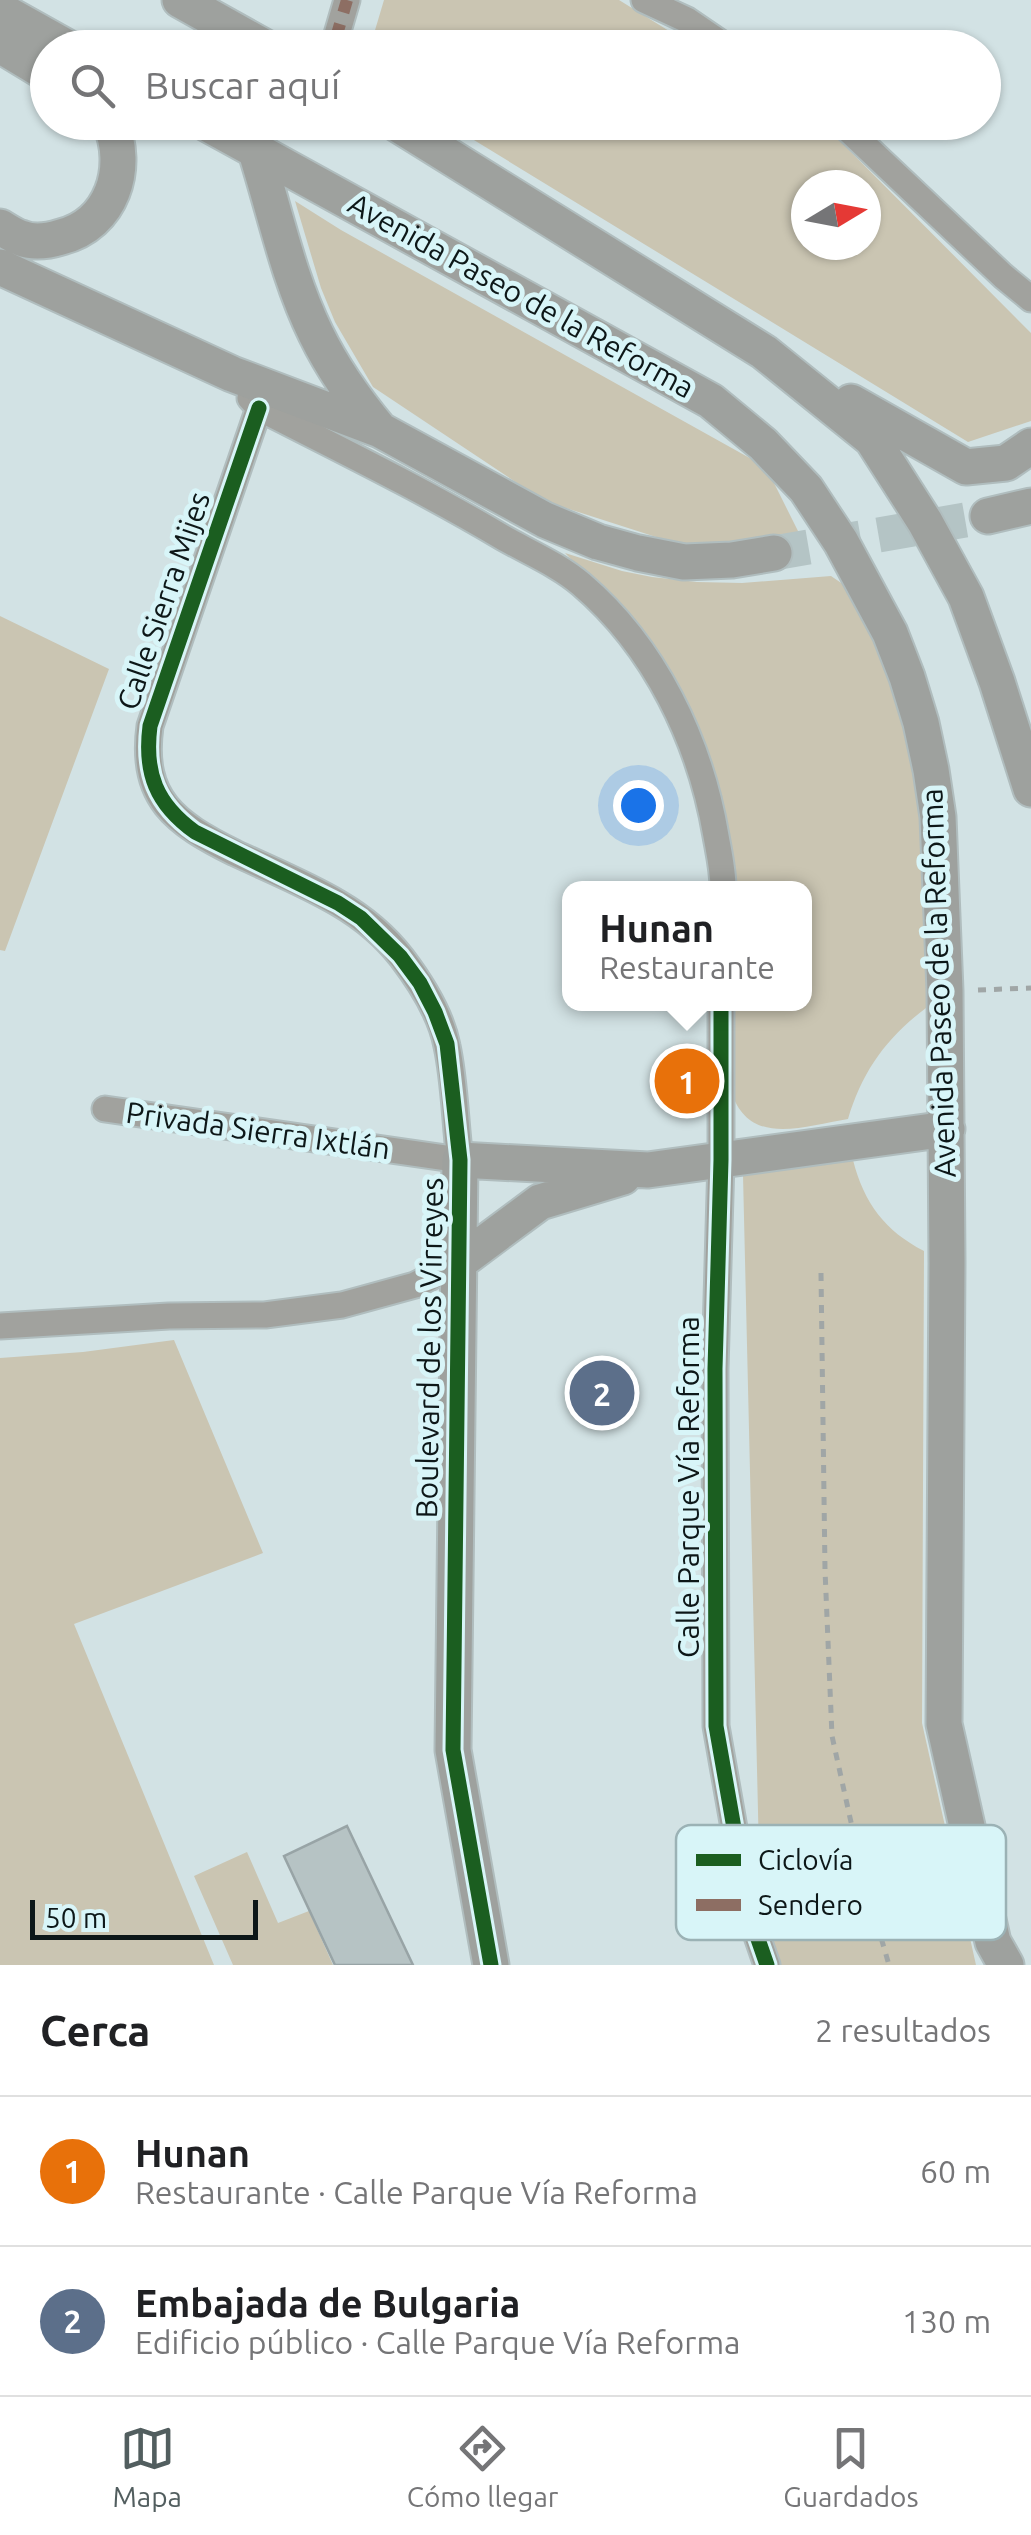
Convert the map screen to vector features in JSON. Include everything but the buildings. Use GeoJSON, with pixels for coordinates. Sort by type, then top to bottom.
{"type":"FeatureCollection","features":[{"type":"Feature","properties":{"kind":"main road"},"geometry":{"type":"LineString","coordinates":[[180,0],[234,30]]}},
{"type":"Feature","properties":{"kind":"main road"},"geometry":{"type":"LineString","coordinates":[[0,10],[36,30]]}},
{"type":"Feature","properties":{"kind":"main road"},"geometry":{"type":"LineString","coordinates":[[0,45],[30,63]]}},
{"type":"Feature","properties":{"kind":"main road"},"geometry":{"type":"LineString","coordinates":[[0,227],[22,239],[39,241],[71,234],[98,215],[116,186],[119,152],[115,140]]}},
{"type":"Feature","properties":{"kind":"main road","name":"Avenida Paseo de la Reforma"},"geometry":{"type":"LineString","coordinates":[[235,140],[711,401],[764,444],[806,489],[890,633],[921,723],[938,817],[947,1129],[944,1724],[967,1825]]}},
{"type":"Feature","properties":{"kind":"main road"},"geometry":{"type":"LineString","coordinates":[[423,140],[764,352],[966,467],[1006,463],[1031,446]]}},
{"type":"Feature","properties":{"kind":"main road"},"geometry":{"type":"LineString","coordinates":[[256,152],[314,332],[333,366],[380,430]]}},
{"type":"Feature","properties":{"kind":"main road"},"geometry":{"type":"LineString","coordinates":[[0,267],[232,374],[380,430],[545,520],[598,542],[684,562],[774,553]]}},
{"type":"Feature","properties":{"kind":"main road"},"geometry":{"type":"LineString","coordinates":[[764,352],[872,439],[925,522],[966,598],[1031,789]]}},
{"type":"Feature","properties":{"kind":"main road"},"geometry":{"type":"LineString","coordinates":[[988,516],[1031,506]]}},
{"type":"Feature","properties":{"kind":"main road","name":"Privada Sierra Ixtlán"},"geometry":{"type":"LineString","coordinates":[[460,1160],[648,1170],[947,1129]]}},
{"type":"Feature","properties":{"kind":"main road","name":"Boulevard de los Virreyes"},"geometry":{"type":"LineString","coordinates":[[460,1160],[453,1750],[491,1965]]}},
{"type":"Feature","properties":{"kind":"main road"},"geometry":{"type":"LineString","coordinates":[[458,1263],[540,1202],[648,1170]]}},
{"type":"Feature","properties":{"kind":"main road","name":"Avenida Paseo de la Reforma"},"geometry":{"type":"LineString","coordinates":[[993,1940],[1006,1965]]}},
{"type":"Feature","properties":{"kind":"street"},"geometry":{"type":"LineString","coordinates":[[338,30],[347,0]]}},
{"type":"Feature","properties":{"kind":"street"},"geometry":{"type":"LineString","coordinates":[[644,0],[702,30]]}},
{"type":"Feature","properties":{"kind":"street"},"geometry":{"type":"LineString","coordinates":[[861,140],[1031,299]]}},
{"type":"Feature","properties":{"kind":"street"},"geometry":{"type":"LineString","coordinates":[[232,374],[258,408],[438,499],[578,582],[606,609],[655,671],[690,740],[713,814],[723,881]]}},
{"type":"Feature","properties":{"kind":"street","name":"Calle Sierra Mijes"},"geometry":{"type":"LineString","coordinates":[[219,845],[195,832],[166,806],[149,769],[147,747],[150,726],[258,408]]}},
{"type":"Feature","properties":{"kind":"street","name":"Boulevard de los Virreyes"},"geometry":{"type":"LineString","coordinates":[[219,845],[338,903],[400,956],[428,998],[447,1044],[460,1160]]}},
{"type":"Feature","properties":{"kind":"street","name":"Calle Parque Vía Reforma"},"geometry":{"type":"LineString","coordinates":[[721,1011],[715,1370],[716,1726],[733,1825]]}},
{"type":"Feature","properties":{"kind":"street","name":"Privada Sierra Ixtlán"},"geometry":{"type":"LineString","coordinates":[[106,1109],[460,1160]]}},
{"type":"Feature","properties":{"kind":"street"},"geometry":{"type":"LineString","coordinates":[[0,1326],[169,1316],[265,1316],[342,1305],[415,1285],[458,1263]]}},
{"type":"Feature","properties":{"kind":"street","name":"Calle Parque Vía Reforma"},"geometry":{"type":"LineString","coordinates":[[758,1940],[767,1965]]}},
{"type":"Feature","properties":{"kind":"path"},"geometry":{"type":"LineString","coordinates":[[945,991],[1031,988]]}},
{"type":"Feature","properties":{"kind":"path"},"geometry":{"type":"LineString","coordinates":[[821,1273],[825,1570],[832,1736],[852,1825]]}},
{"type":"Feature","properties":{"kind":"path"},"geometry":{"type":"LineString","coordinates":[[882,1940],[890,1965]]}},
{"type":"Feature","properties":{"kind":"shaded area"},"geometry":{"type":"Polygon","coordinates":[[[384,0],[619,0],[668,30],[375,30],[384,0]]]}},
{"type":"Feature","properties":{"kind":"shaded area"},"geometry":{"type":"Polygon","coordinates":[[[474,140],[839,140],[869,170],[791,170],[791,260],[881,260],[881,182],[1031,333],[1031,421],[968,442],[474,140]]]}},
{"type":"Feature","properties":{"kind":"shaded area"},"geometry":{"type":"Polygon","coordinates":[[[295,201],[766,467],[801,537],[681,545],[544,501],[373,387],[335,322],[295,201]]]}},
{"type":"Feature","properties":{"kind":"shaded area"},"geometry":{"type":"Polygon","coordinates":[[[565,553],[622,571],[697,582],[742,583],[831,576],[853,591],[878,638],[919,772],[929,913],[926,1008],[877,1057],[860,1086],[848,1119],[779,1129],[764,1127],[739,1109],[731,1091],[732,1011],[812,1011],[812,881],[732,881],[723,812],[614,603],[565,553]]]}},
{"type":"Feature","properties":{"kind":"shaded area"},"geometry":{"type":"Polygon","coordinates":[[[0,616],[109,669],[5,951],[0,950],[0,616]]]}},
{"type":"Feature","properties":{"kind":"shaded area"},"geometry":{"type":"Polygon","coordinates":[[[853,1160],[863,1190],[878,1214],[898,1234],[924,1251],[922,1723],[945,1825],[758,1825],[743,1175],[853,1160]]]}},
{"type":"Feature","properties":{"kind":"shaded area"},"geometry":{"type":"Polygon","coordinates":[[[174,1340],[263,1553],[74,1624],[214,1965],[0,1965],[0,1358],[174,1340]]]}},
{"type":"Feature","properties":{"kind":"shaded area"},"geometry":{"type":"Polygon","coordinates":[[[247,1852],[278,1923],[309,1911],[333,1965],[233,1965],[194,1876],[247,1852]]]}},
{"type":"Feature","properties":{"kind":"shaded area"},"geometry":{"type":"Polygon","coordinates":[[[761,1940],[970,1940],[976,1965],[769,1965],[761,1940]]]}},
{"type":"Feature","properties":{"kind":"tunnel"},"geometry":{"type":"LineString","coordinates":[[774,553],[988,516]]}},
{"type":"Feature","properties":{"kind":"marked path"},"geometry":{"type":"LineString","coordinates":[[338,30],[347,0]]}},
{"type":"Feature","properties":{"kind":"cycle path"},"geometry":{"type":"LineString","coordinates":[[259,408],[150,726],[151,773],[162,799],[195,832],[361,918],[400,956],[420,983],[447,1044],[460,1160],[453,1750],[491,1965]]}},
{"type":"Feature","properties":{"kind":"cycle path"},"geometry":{"type":"LineString","coordinates":[[721,1011],[715,1369],[716,1726],[733,1825]]}},
{"type":"Feature","properties":{"kind":"cycle path"},"geometry":{"type":"LineString","coordinates":[[758,1940],[767,1965]]}},
{"type":"Feature","properties":{"kind":"place","name":"Hunan"},"geometry":{"type":"Point","coordinates":[687,1081]}},
{"type":"Feature","properties":{"kind":"place","name":"Embajada de Bulgaria"},"geometry":{"type":"Point","coordinates":[602,1393]}}]}
